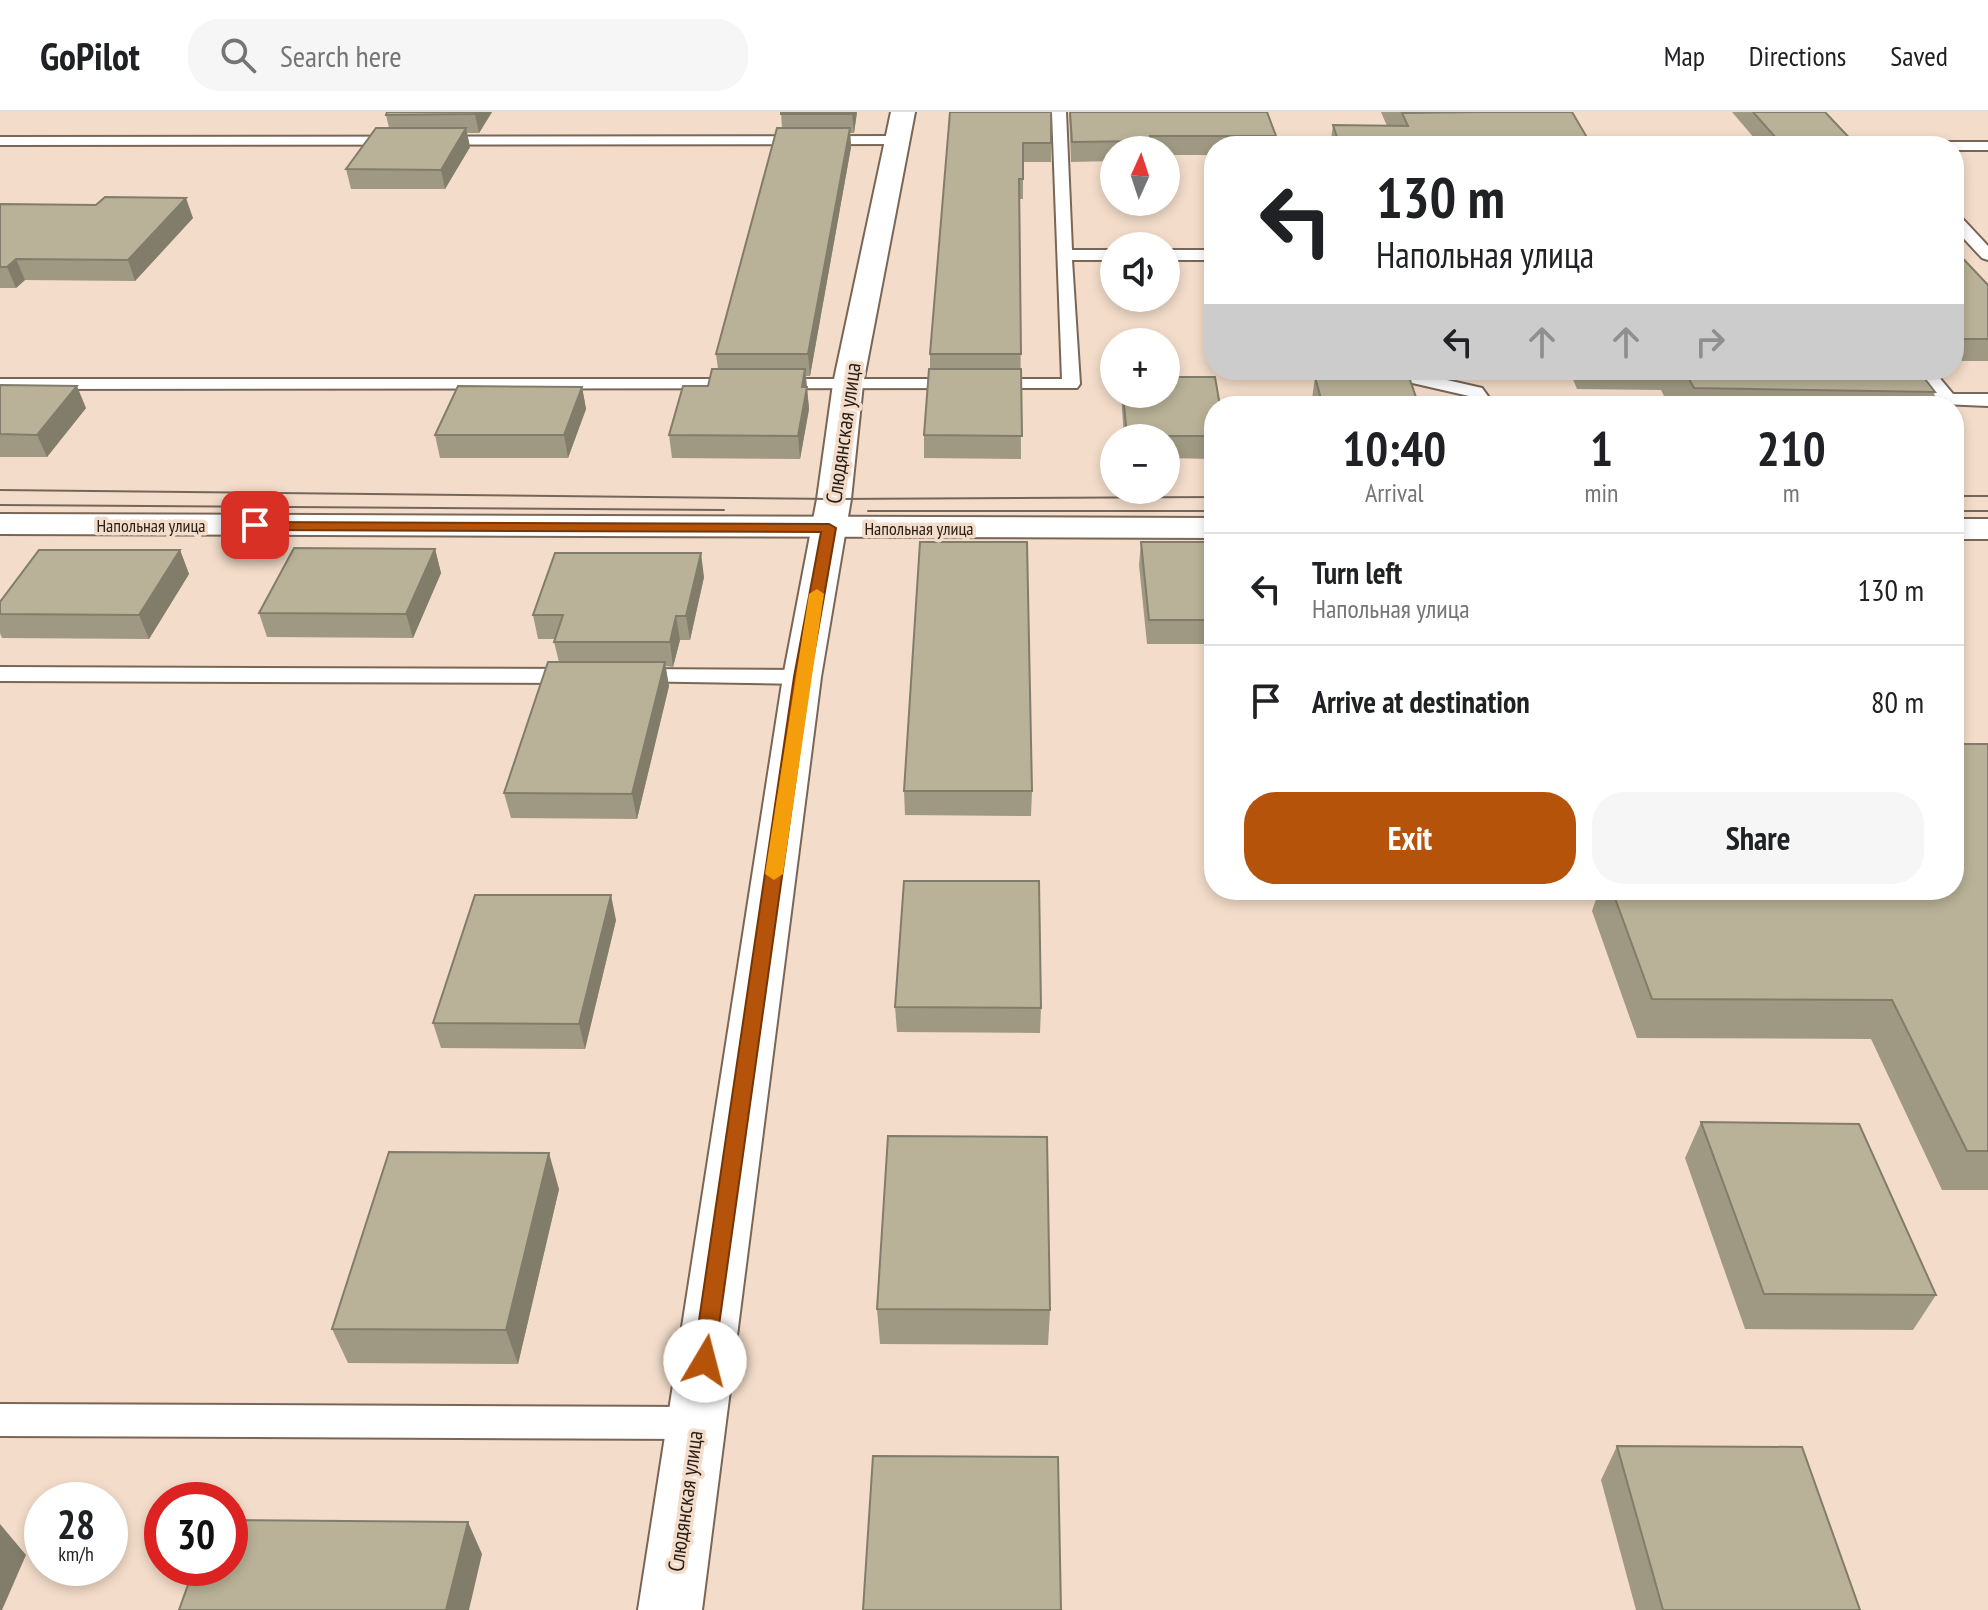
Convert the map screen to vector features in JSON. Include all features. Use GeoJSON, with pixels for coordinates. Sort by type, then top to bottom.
{"type":"FeatureCollection","features":[{"type":"Feature","properties":{"kind":"street","name":"Слюдянская улица"},"geometry":{"type":"LineString","coordinates":[[670,1610],[802,677],[829,528],[848,384],[900,126]]}},
{"type":"Feature","properties":{"kind":"street","name":"Напольная улица"},"geometry":{"type":"LineString","coordinates":[[0,524],[1204,528]]}},
{"type":"Feature","properties":{"kind":"street"},"geometry":{"type":"LineString","coordinates":[[1964,529],[1988,529]]}},
{"type":"Feature","properties":{"kind":"lane"},"geometry":{"type":"LineString","coordinates":[[0,384],[1071,384],[1059,112]]}},
{"type":"Feature","properties":{"kind":"lane"},"geometry":{"type":"LineString","coordinates":[[0,141],[900,126]]}},
{"type":"Feature","properties":{"kind":"lane"},"geometry":{"type":"LineString","coordinates":[[1964,146],[1988,146]]}},
{"type":"Feature","properties":{"kind":"lane"},"geometry":{"type":"LineString","coordinates":[[1964,230],[1988,255]]}},
{"type":"Feature","properties":{"kind":"lane"},"geometry":{"type":"LineString","coordinates":[[1064,255],[1100,255]]}},
{"type":"Feature","properties":{"kind":"lane"},"geometry":{"type":"LineString","coordinates":[[1180,255],[1204,255]]}},
{"type":"Feature","properties":{"kind":"lane"},"geometry":{"type":"LineString","coordinates":[[1423,380],[1475,392],[1478,396]]}},
{"type":"Feature","properties":{"kind":"lane"},"geometry":{"type":"LineString","coordinates":[[1932,380],[1945,396]]}},
{"type":"Feature","properties":{"kind":"lane"},"geometry":{"type":"LineString","coordinates":[[1964,400],[1988,400]]}},
{"type":"Feature","properties":{"kind":"lane"},"geometry":{"type":"LineString","coordinates":[[0,674],[802,677]]}},
{"type":"Feature","properties":{"kind":"lane"},"geometry":{"type":"LineString","coordinates":[[0,1420],[696,1423]]}},
{"type":"Feature","properties":{"kind":"building"},"geometry":{"type":"Polygon","coordinates":[[[387,112],[476,112],[386,115],[387,112]]]}},
{"type":"Feature","properties":{"kind":"building"},"geometry":{"type":"Polygon","coordinates":[[[781,112],[853,112],[781,114],[781,112]]]}},
{"type":"Feature","properties":{"kind":"building"},"geometry":{"type":"Polygon","coordinates":[[[950,112],[1051,112],[1051,143],[1023,143],[1023,179],[1019,179],[1021,354],[930,354],[950,112]]]}},
{"type":"Feature","properties":{"kind":"building"},"geometry":{"type":"Polygon","coordinates":[[[1070,112],[1267,112],[1276,136],[1100,136],[1100,142],[1072,142],[1070,112]]]}},
{"type":"Feature","properties":{"kind":"building"},"geometry":{"type":"Polygon","coordinates":[[[1572,112],[1586,136],[1337,136],[1333,125],[1408,126],[1402,113],[1572,112]]]}},
{"type":"Feature","properties":{"kind":"building"},"geometry":{"type":"Polygon","coordinates":[[[1753,112],[1825,112],[1848,136],[1774,136],[1753,112]]]}},
{"type":"Feature","properties":{"kind":"building"},"geometry":{"type":"Polygon","coordinates":[[[376,128],[466,128],[441,170],[346,169],[376,128]]]}},
{"type":"Feature","properties":{"kind":"building"},"geometry":{"type":"Polygon","coordinates":[[[777,128],[850,128],[808,354],[716,354],[777,128]]]}},
{"type":"Feature","properties":{"kind":"building"},"geometry":{"type":"Polygon","coordinates":[[[105,197],[186,198],[128,260],[16,259],[7,267],[0,267],[0,204],[96,205],[105,197]]]}},
{"type":"Feature","properties":{"kind":"building"},"geometry":{"type":"Polygon","coordinates":[[[1964,260],[1988,285],[1988,339],[1964,339],[1964,260]]]}},
{"type":"Feature","properties":{"kind":"building"},"geometry":{"type":"Polygon","coordinates":[[[712,369],[805,369],[802,387],[807,387],[798,436],[669,435],[683,386],[708,386],[712,369]]]}},
{"type":"Feature","properties":{"kind":"building"},"geometry":{"type":"Polygon","coordinates":[[[929,369],[1021,369],[1022,436],[924,435],[929,369]]]}},
{"type":"Feature","properties":{"kind":"building"},"geometry":{"type":"Polygon","coordinates":[[[1180,377],[1216,380],[1218,396],[1204,396],[1204,436],[1180,436],[1180,424],[1126,424],[1124,408],[1180,408],[1180,377]]]}},
{"type":"Feature","properties":{"kind":"building"},"geometry":{"type":"Polygon","coordinates":[[[1316,380],[1410,380],[1416,396],[1320,396],[1316,380]]]}},
{"type":"Feature","properties":{"kind":"building"},"geometry":{"type":"Polygon","coordinates":[[[1690,380],[1926,380],[1935,392],[1694,388],[1690,380]]]}},
{"type":"Feature","properties":{"kind":"building"},"geometry":{"type":"Polygon","coordinates":[[[0,385],[77,386],[37,435],[0,434],[0,385]]]}},
{"type":"Feature","properties":{"kind":"building"},"geometry":{"type":"Polygon","coordinates":[[[458,386],[582,387],[564,435],[435,435],[458,386]]]}},
{"type":"Feature","properties":{"kind":"building"},"geometry":{"type":"Polygon","coordinates":[[[920,542],[1027,542],[1032,791],[904,791],[920,542]]]}},
{"type":"Feature","properties":{"kind":"building"},"geometry":{"type":"Polygon","coordinates":[[[1141,542],[1204,542],[1204,620],[1149,620],[1141,542]]]}},
{"type":"Feature","properties":{"kind":"building"},"geometry":{"type":"Polygon","coordinates":[[[294,548],[435,549],[406,614],[259,613],[294,548]]]}},
{"type":"Feature","properties":{"kind":"building"},"geometry":{"type":"Polygon","coordinates":[[[39,550],[180,550],[139,615],[0,614],[0,602],[39,550]]]}},
{"type":"Feature","properties":{"kind":"building"},"geometry":{"type":"Polygon","coordinates":[[[555,553],[701,553],[686,616],[676,616],[670,642],[554,642],[563,615],[533,615],[555,553]]]}},
{"type":"Feature","properties":{"kind":"building"},"geometry":{"type":"Polygon","coordinates":[[[548,662],[665,662],[632,794],[504,793],[548,662]]]}},
{"type":"Feature","properties":{"kind":"building"},"geometry":{"type":"Polygon","coordinates":[[[1964,744],[1988,744],[1988,1151],[1967,1151],[1892,1000],[1652,999],[1616,900],[1964,900],[1964,744]]]}},
{"type":"Feature","properties":{"kind":"building"},"geometry":{"type":"Polygon","coordinates":[[[904,881],[1039,881],[1041,1008],[895,1007],[904,881]]]}},
{"type":"Feature","properties":{"kind":"building"},"geometry":{"type":"Polygon","coordinates":[[[475,895],[611,895],[579,1024],[433,1023],[475,895]]]}},
{"type":"Feature","properties":{"kind":"building"},"geometry":{"type":"Polygon","coordinates":[[[1701,1122],[1859,1124],[1936,1295],[1764,1294],[1701,1122]]]}},
{"type":"Feature","properties":{"kind":"building"},"geometry":{"type":"Polygon","coordinates":[[[888,1136],[1047,1137],[1050,1310],[877,1309],[888,1136]]]}},
{"type":"Feature","properties":{"kind":"building"},"geometry":{"type":"Polygon","coordinates":[[[389,1152],[549,1153],[506,1330],[332,1329],[389,1152]]]}},
{"type":"Feature","properties":{"kind":"building"},"geometry":{"type":"Polygon","coordinates":[[[1617,1446],[1802,1447],[1860,1610],[1663,1610],[1617,1446]]]}},
{"type":"Feature","properties":{"kind":"building"},"geometry":{"type":"Polygon","coordinates":[[[873,1456],[1058,1457],[1061,1610],[863,1610],[873,1456]]]}},
{"type":"Feature","properties":{"kind":"building"},"geometry":{"type":"Polygon","coordinates":[[[248,1520],[468,1522],[446,1610],[179,1610],[188,1586],[248,1586],[248,1520]]]}},
{"type":"Feature","properties":{"kind":"tram line"},"geometry":{"type":"LineString","coordinates":[[0,490],[834,499],[1204,497]]}},
{"type":"Feature","properties":{"kind":"tram line"},"geometry":{"type":"LineString","coordinates":[[1964,496],[1988,496]]}},
{"type":"Feature","properties":{"kind":"tram line"},"geometry":{"type":"LineString","coordinates":[[0,505],[724,510]]}},
{"type":"Feature","properties":{"kind":"tram line"},"geometry":{"type":"LineString","coordinates":[[868,511],[1204,511]]}},
{"type":"Feature","properties":{"kind":"tram line"},"geometry":{"type":"LineString","coordinates":[[1964,511],[1988,511]]}},
{"type":"Feature","properties":{"kind":"slow traffic"},"geometry":{"type":"LineString","coordinates":[[774,874],[817,594]]}},
{"type":"Feature","properties":{"kind":"route"},"geometry":{"type":"LineString","coordinates":[[255,525],[829,528],[802,677],[705,1361]]}}]}
